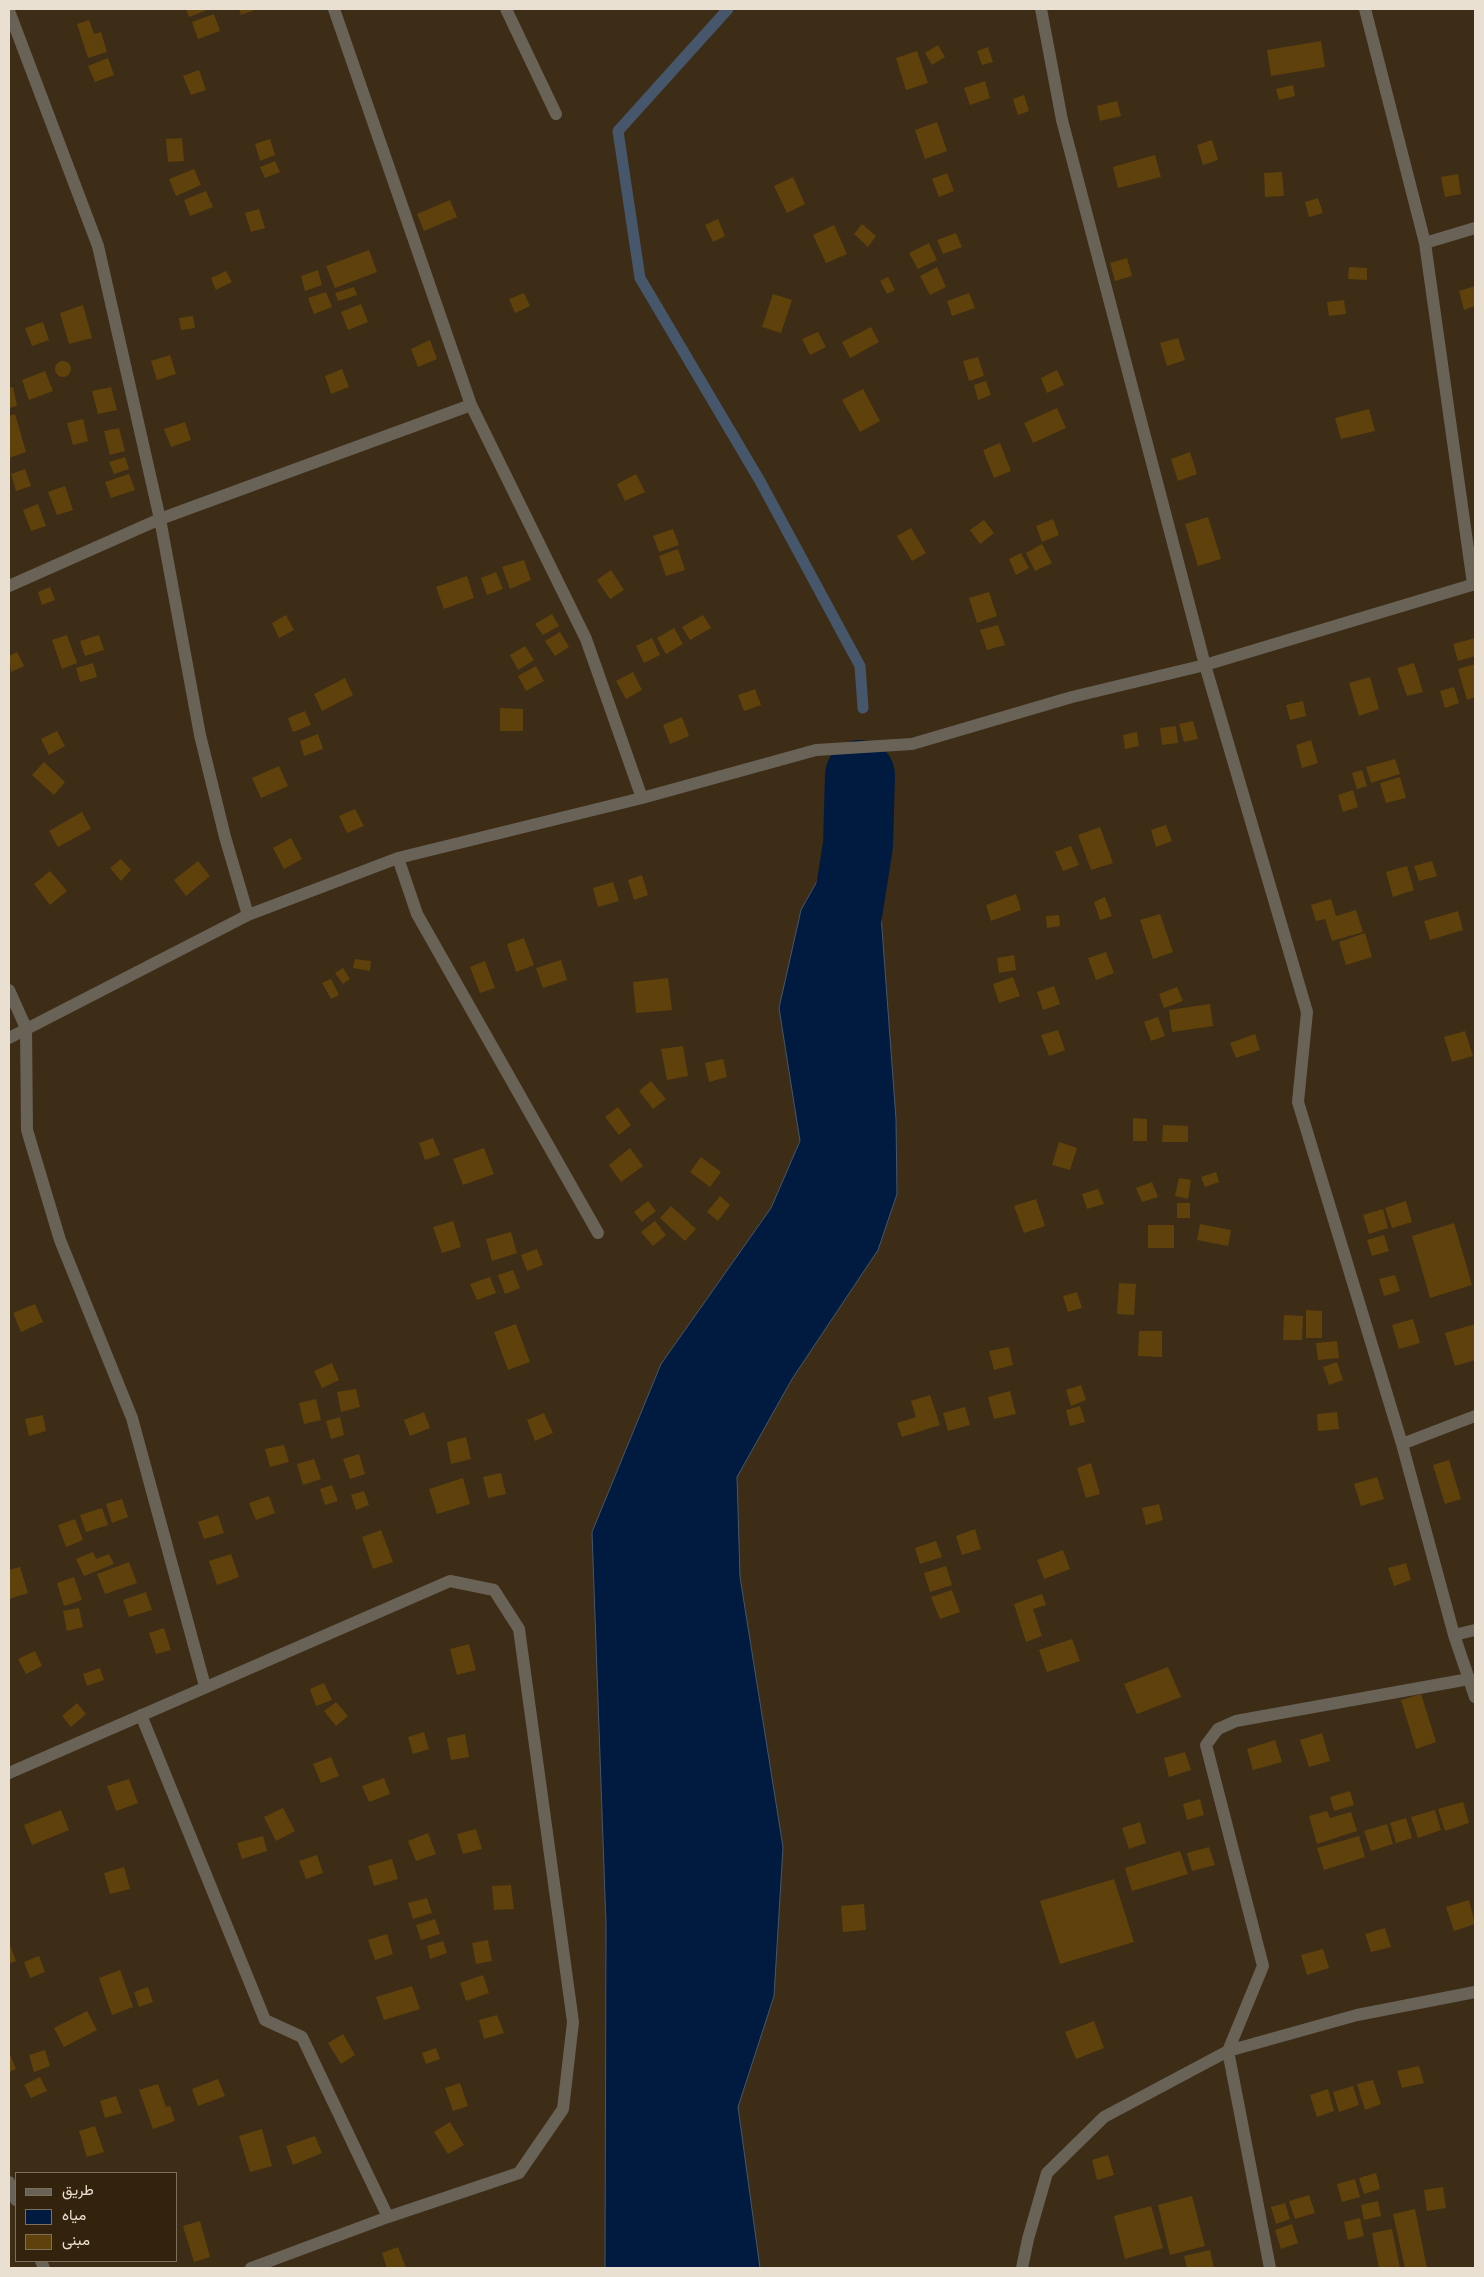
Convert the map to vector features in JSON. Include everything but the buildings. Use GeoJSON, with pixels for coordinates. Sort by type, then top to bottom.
{"type":"FeatureCollection","features":[{"type":"Feature","properties":{"kind":"street"},"geometry":{"type":"LineString","coordinates":[[334,9],[471,405],[586,639],[642,798]]}},
{"type":"Feature","properties":{"kind":"street"},"geometry":{"type":"LineString","coordinates":[[506,9],[556,114]]}},
{"type":"Feature","properties":{"kind":"street"},"geometry":{"type":"LineString","coordinates":[[1041,9],[1062,120],[1205,665],[1307,1012],[1298,1102],[1402,1444],[1454,1635],[1475,1697]]}},
{"type":"Feature","properties":{"kind":"street"},"geometry":{"type":"LineString","coordinates":[[9,1038],[248,915],[398,858],[642,798],[816,750],[912,744],[1072,697],[1205,665],[1474,584],[1425,243],[1365,9]]}},
{"type":"Feature","properties":{"kind":"street"},"geometry":{"type":"LineString","coordinates":[[9,11],[98,246],[160,519],[200,735],[225,837],[248,915]]}},
{"type":"Feature","properties":{"kind":"street"},"geometry":{"type":"LineString","coordinates":[[1425,243],[1475,228]]}},
{"type":"Feature","properties":{"kind":"street"},"geometry":{"type":"LineString","coordinates":[[9,586],[160,519],[471,405]]}},
{"type":"Feature","properties":{"kind":"street"},"geometry":{"type":"LineString","coordinates":[[398,858],[417,914],[598,1233]]}},
{"type":"Feature","properties":{"kind":"street"},"geometry":{"type":"LineString","coordinates":[[9,990],[26,1028],[27,1130],[60,1240],[132,1418],[206,1686]]}},
{"type":"Feature","properties":{"kind":"street"},"geometry":{"type":"LineString","coordinates":[[1402,1444],[1475,1416]]}},
{"type":"Feature","properties":{"kind":"street"},"geometry":{"type":"LineString","coordinates":[[9,1773],[450,1581],[494,1590],[519,1629],[573,2022],[563,2108],[519,2173],[388,2217],[251,2268]]}},
{"type":"Feature","properties":{"kind":"street"},"geometry":{"type":"LineString","coordinates":[[1454,1635],[1475,1630]]}},
{"type":"Feature","properties":{"kind":"street"},"geometry":{"type":"LineString","coordinates":[[1270,2268],[1228,2051],[1263,1966],[1206,1745],[1218,1729],[1236,1721],[1469,1679]]}},
{"type":"Feature","properties":{"kind":"street"},"geometry":{"type":"LineString","coordinates":[[141,1715],[265,2020],[302,2037],[388,2217]]}},
{"type":"Feature","properties":{"kind":"street"},"geometry":{"type":"LineString","coordinates":[[1022,2268],[1028,2239],[1047,2173],[1104,2117],[1228,2051],[1357,2015],[1475,1992]]}},
{"type":"Feature","properties":{"kind":"street"},"geometry":{"type":"LineString","coordinates":[[9,2182],[15,2197]]}},
{"type":"Feature","properties":{"kind":"water"},"geometry":{"type":"Polygon","coordinates":[[[858,845],[879,888],[896,1119],[897,1194],[878,1250],[792,1379],[737,1477],[740,1577],[783,1847],[774,1996],[738,2107],[760,2268],[605,2268],[606,1924],[592,1532],[661,1364],[771,1208],[800,1141],[779,1008],[801,910],[821,874],[858,845]]]}},
{"type":"Feature","properties":{"kind":"waterway"},"geometry":{"type":"LineString","coordinates":[[728,9],[618,131],[640,278],[760,481],[860,666],[863,708]]}},
{"type":"Feature","properties":{"kind":"waterway"},"geometry":{"type":"LineString","coordinates":[[843,940],[858,845],[860,775]]}}]}
